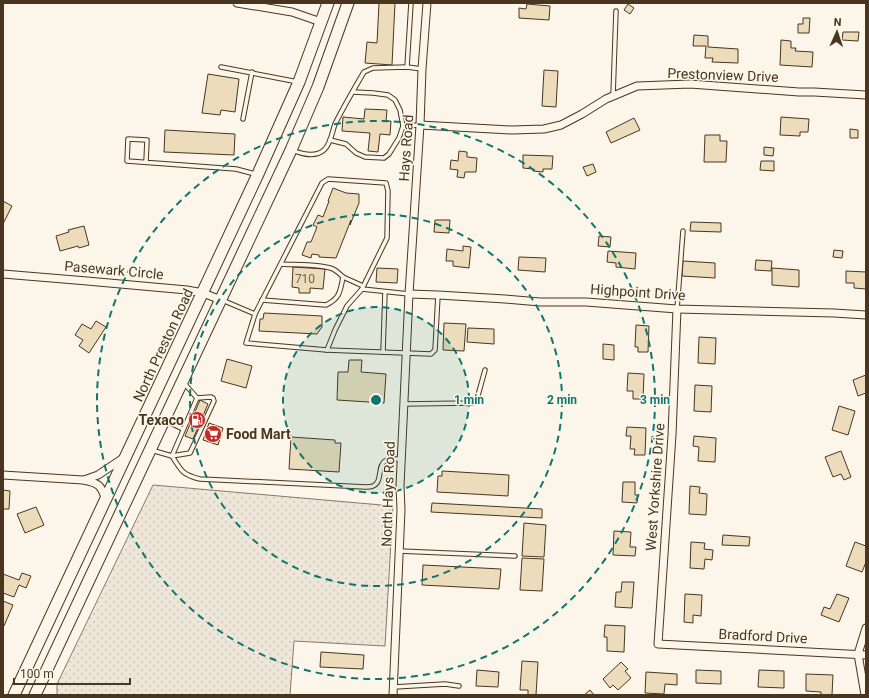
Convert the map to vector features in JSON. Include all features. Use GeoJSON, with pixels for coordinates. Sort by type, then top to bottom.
{"type":"FeatureCollection","features":[{"type":"Feature","properties":{"kind":"main road","name":"North Preston Road"},"geometry":{"type":"LineString","coordinates":[[14,695],[204,293],[258,174],[299,82],[328,3]]}},
{"type":"Feature","properties":{"kind":"main road"},"geometry":{"type":"LineString","coordinates":[[35,695],[291,150],[318,87],[348,3]]}},
{"type":"Feature","properties":{"kind":"street"},"geometry":{"type":"LineString","coordinates":[[237,3],[292,12],[321,22]]}},
{"type":"Feature","properties":{"kind":"street","name":"Hays Road"},"geometry":{"type":"LineString","coordinates":[[409,294],[427,3]]}},
{"type":"Feature","properties":{"kind":"street","name":"Prestonview Drive"},"geometry":{"type":"LineString","coordinates":[[420,125],[512,130],[544,129],[561,125],[606,99],[637,86],[690,84],[866,95]]}},
{"type":"Feature","properties":{"kind":"street","name":"Pasewark Circle"},"geometry":{"type":"LineString","coordinates":[[3,274],[187,290],[204,293],[221,300]]}},
{"type":"Feature","properties":{"kind":"street","name":"Highpoint Drive"},"geometry":{"type":"LineString","coordinates":[[409,294],[540,302],[586,302],[677,308],[826,312],[866,315]]}},
{"type":"Feature","properties":{"kind":"street","name":"North Hays Road"},"geometry":{"type":"LineString","coordinates":[[393,695],[401,510],[400,486],[409,294]]}},
{"type":"Feature","properties":{"kind":"street","name":"West Yorkshire Drive"},"geometry":{"type":"LineString","coordinates":[[658,644],[672,435],[677,308]]}},
{"type":"Feature","properties":{"kind":"street"},"geometry":{"type":"LineString","coordinates":[[84,480],[98,475],[127,455]]}},
{"type":"Feature","properties":{"kind":"street"},"geometry":{"type":"LineString","coordinates":[[3,475],[84,480],[94,482],[99,486],[106,500]]}},
{"type":"Feature","properties":{"kind":"street"},"geometry":{"type":"LineString","coordinates":[[865,695],[858,654],[866,628]]}},
{"type":"Feature","properties":{"kind":"street","name":"Bradford Drive"},"geometry":{"type":"LineString","coordinates":[[658,644],[866,655]]}},
{"type":"Feature","properties":{"kind":"lane"},"geometry":{"type":"LineString","coordinates":[[407,67],[411,3]]}},
{"type":"Feature","properties":{"kind":"lane"},"geometry":{"type":"LineString","coordinates":[[613,96],[616,11]]}},
{"type":"Feature","properties":{"kind":"lane"},"geometry":{"type":"LineString","coordinates":[[221,67],[299,82]]}},
{"type":"Feature","properties":{"kind":"lane"},"geometry":{"type":"LineString","coordinates":[[291,150],[305,155],[318,153],[324,150],[330,140],[335,124],[364,72],[373,68],[422,68]]}},
{"type":"Feature","properties":{"kind":"lane"},"geometry":{"type":"LineString","coordinates":[[243,119],[252,72]]}},
{"type":"Feature","properties":{"kind":"lane"},"geometry":{"type":"LineString","coordinates":[[330,140],[346,144],[365,157],[384,158],[389,154],[399,138],[403,126],[400,110],[395,100],[388,95],[353,92]]}},
{"type":"Feature","properties":{"kind":"lane"},"geometry":{"type":"LineString","coordinates":[[403,126],[420,125]]}},
{"type":"Feature","properties":{"kind":"lane"},"geometry":{"type":"LineString","coordinates":[[146,162],[147,140],[128,139],[127,161],[236,169],[258,174]]}},
{"type":"Feature","properties":{"kind":"lane"},"geometry":{"type":"LineString","coordinates":[[327,350],[347,306],[362,287],[387,238],[388,191],[386,183],[328,179],[322,183],[262,300],[255,314],[246,343],[327,350],[431,354],[435,350],[438,295]]}},
{"type":"Feature","properties":{"kind":"lane"},"geometry":{"type":"LineString","coordinates":[[677,308],[683,231]]}},
{"type":"Feature","properties":{"kind":"lane"},"geometry":{"type":"LineString","coordinates":[[281,264],[332,269],[362,287],[385,292],[409,294]]}},
{"type":"Feature","properties":{"kind":"lane"},"geometry":{"type":"LineString","coordinates":[[262,300],[326,305],[338,296],[341,291],[344,277]]}},
{"type":"Feature","properties":{"kind":"lane"},"geometry":{"type":"LineString","coordinates":[[383,352],[385,292]]}},
{"type":"Feature","properties":{"kind":"lane"},"geometry":{"type":"LineString","coordinates":[[221,300],[255,314]]}},
{"type":"Feature","properties":{"kind":"lane"},"geometry":{"type":"LineString","coordinates":[[404,404],[472,403],[477,399],[485,370]]}},
{"type":"Feature","properties":{"kind":"lane"},"geometry":{"type":"LineString","coordinates":[[182,382],[197,398]]}},
{"type":"Feature","properties":{"kind":"lane"},"geometry":{"type":"LineString","coordinates":[[150,450],[172,456],[190,453],[214,401],[211,397],[197,398]]}},
{"type":"Feature","properties":{"kind":"lane"},"geometry":{"type":"LineString","coordinates":[[172,456],[197,398]]}},
{"type":"Feature","properties":{"kind":"lane"},"geometry":{"type":"LineString","coordinates":[[164,420],[183,429]]}},
{"type":"Feature","properties":{"kind":"lane"},"geometry":{"type":"LineString","coordinates":[[172,456],[180,468],[189,476],[200,478],[366,487],[374,486],[378,481],[384,462],[388,460],[402,459]]}},
{"type":"Feature","properties":{"kind":"lane"},"geometry":{"type":"LineString","coordinates":[[399,551],[515,556]]}},
{"type":"Feature","properties":{"kind":"lane"},"geometry":{"type":"LineString","coordinates":[[394,687],[444,684],[459,686]]}},
{"type":"Feature","properties":{"kind":"shaded area"},"geometry":{"type":"Polygon","coordinates":[[[153,485],[393,506],[385,646],[294,641],[290,695],[57,695],[57,684],[153,485]]]}},
{"type":"Feature","properties":{"kind":"building"},"geometry":{"type":"Polygon","coordinates":[[[379,3],[395,3],[392,65],[365,63],[367,42],[377,43],[379,3]]]}},
{"type":"Feature","properties":{"kind":"building"},"geometry":{"type":"Polygon","coordinates":[[[527,4],[550,6],[549,20],[519,18],[519,8],[526,9],[527,4]]]}},
{"type":"Feature","properties":{"kind":"building"},"geometry":{"type":"Polygon","coordinates":[[[628,4],[634,8],[630,14],[624,10],[628,4]]]}},
{"type":"Feature","properties":{"kind":"building"},"geometry":{"type":"Polygon","coordinates":[[[803,18],[810,18],[809,33],[798,33],[798,24],[803,24],[803,18]]]}},
{"type":"Feature","properties":{"kind":"building"},"geometry":{"type":"Polygon","coordinates":[[[843,32],[859,32],[858,41],[842,40],[843,32]]]}},
{"type":"Feature","properties":{"kind":"building"},"geometry":{"type":"Polygon","coordinates":[[[694,35],[708,36],[708,47],[738,49],[738,63],[712,62],[713,58],[705,58],[706,46],[693,46],[694,35]]]}},
{"type":"Feature","properties":{"kind":"building"},"geometry":{"type":"Polygon","coordinates":[[[781,40],[791,41],[791,48],[796,48],[795,51],[813,52],[812,67],[780,65],[781,40]]]}},
{"type":"Feature","properties":{"kind":"building"},"geometry":{"type":"Polygon","coordinates":[[[544,70],[558,71],[556,107],[542,106],[544,70]]]}},
{"type":"Feature","properties":{"kind":"building"},"geometry":{"type":"Polygon","coordinates":[[[208,74],[239,79],[235,112],[221,110],[220,115],[202,113],[208,74]]]}},
{"type":"Feature","properties":{"kind":"building"},"geometry":{"type":"Polygon","coordinates":[[[365,109],[387,110],[386,121],[391,121],[390,135],[380,134],[378,152],[368,151],[370,133],[342,131],[343,117],[364,119],[365,109]]]}},
{"type":"Feature","properties":{"kind":"building"},"geometry":{"type":"Polygon","coordinates":[[[781,117],[809,119],[808,132],[800,132],[800,136],[780,135],[781,117]]]}},
{"type":"Feature","properties":{"kind":"building"},"geometry":{"type":"Polygon","coordinates":[[[634,118],[640,130],[611,143],[606,132],[634,118]]]}},
{"type":"Feature","properties":{"kind":"building"},"geometry":{"type":"Polygon","coordinates":[[[850,129],[858,130],[858,138],[850,138],[850,129]]]}},
{"type":"Feature","properties":{"kind":"building"},"geometry":{"type":"Polygon","coordinates":[[[165,130],[235,134],[234,155],[164,152],[165,130]]]}},
{"type":"Feature","properties":{"kind":"building"},"geometry":{"type":"Polygon","coordinates":[[[705,135],[720,135],[720,141],[727,141],[726,162],[704,162],[705,135]]]}},
{"type":"Feature","properties":{"kind":"building"},"geometry":{"type":"Polygon","coordinates":[[[764,147],[774,148],[773,156],[764,155],[764,147]]]}},
{"type":"Feature","properties":{"kind":"building"},"geometry":{"type":"Polygon","coordinates":[[[459,151],[467,152],[467,157],[477,158],[476,172],[465,172],[464,178],[457,177],[458,170],[450,169],[451,160],[458,161],[459,151]]]}},
{"type":"Feature","properties":{"kind":"building"},"geometry":{"type":"Polygon","coordinates":[[[523,155],[553,156],[552,169],[543,169],[543,172],[523,168],[523,155]]]}},
{"type":"Feature","properties":{"kind":"building"},"geometry":{"type":"Polygon","coordinates":[[[761,161],[774,161],[774,171],[760,170],[761,161]]]}},
{"type":"Feature","properties":{"kind":"building"},"geometry":{"type":"Polygon","coordinates":[[[593,164],[596,172],[587,176],[583,167],[593,164]]]}},
{"type":"Feature","properties":{"kind":"building"},"geometry":{"type":"Polygon","coordinates":[[[333,188],[346,193],[359,194],[359,203],[336,258],[319,257],[319,255],[312,254],[311,258],[302,255],[307,242],[311,242],[317,227],[313,225],[318,215],[323,217],[333,188]]]}},
{"type":"Feature","properties":{"kind":"building"},"geometry":{"type":"Polygon","coordinates":[[[3,201],[12,206],[3,224],[3,201]]]}},
{"type":"Feature","properties":{"kind":"building"},"geometry":{"type":"Polygon","coordinates":[[[435,220],[450,220],[449,233],[434,232],[435,220]]]}},
{"type":"Feature","properties":{"kind":"building"},"geometry":{"type":"Polygon","coordinates":[[[691,222],[721,223],[721,232],[690,231],[691,222]]]}},
{"type":"Feature","properties":{"kind":"building"},"geometry":{"type":"Polygon","coordinates":[[[84,226],[89,245],[79,248],[78,246],[60,251],[56,236],[69,232],[68,230],[84,226]]]}},
{"type":"Feature","properties":{"kind":"building"},"geometry":{"type":"Polygon","coordinates":[[[599,236],[611,237],[610,247],[598,246],[599,236]]]}},
{"type":"Feature","properties":{"kind":"building"},"geometry":{"type":"Polygon","coordinates":[[[463,246],[471,247],[469,268],[453,266],[453,261],[446,261],[447,249],[463,251],[463,246]]]}},
{"type":"Feature","properties":{"kind":"building"},"geometry":{"type":"Polygon","coordinates":[[[834,250],[843,251],[842,258],[833,257],[834,250]]]}},
{"type":"Feature","properties":{"kind":"building"},"geometry":{"type":"Polygon","coordinates":[[[608,251],[636,253],[635,269],[616,267],[616,263],[607,262],[608,251]]]}},
{"type":"Feature","properties":{"kind":"building"},"geometry":{"type":"Polygon","coordinates":[[[519,257],[546,258],[545,272],[518,270],[519,257]]]}},
{"type":"Feature","properties":{"kind":"building"},"geometry":{"type":"Polygon","coordinates":[[[756,260],[772,261],[771,271],[755,270],[756,260]]]}},
{"type":"Feature","properties":{"kind":"building"},"geometry":{"type":"Polygon","coordinates":[[[683,261],[715,263],[715,278],[682,276],[683,261]]]}},
{"type":"Feature","properties":{"kind":"building"},"geometry":{"type":"Polygon","coordinates":[[[293,267],[325,269],[323,289],[310,288],[310,293],[299,293],[299,288],[292,287],[293,267]]]}},
{"type":"Feature","properties":{"kind":"building"},"geometry":{"type":"Polygon","coordinates":[[[377,268],[398,269],[397,283],[376,282],[377,268]]]}},
{"type":"Feature","properties":{"kind":"building"},"geometry":{"type":"Polygon","coordinates":[[[772,268],[799,270],[799,287],[772,285],[772,268]]]}},
{"type":"Feature","properties":{"kind":"building"},"geometry":{"type":"Polygon","coordinates":[[[846,271],[866,272],[866,289],[854,288],[854,283],[846,283],[846,271]]]}},
{"type":"Feature","properties":{"kind":"building"},"geometry":{"type":"Polygon","coordinates":[[[264,313],[322,316],[322,327],[317,334],[259,331],[260,319],[263,319],[264,313]]]}},
{"type":"Feature","properties":{"kind":"building"},"geometry":{"type":"Polygon","coordinates":[[[96,321],[106,327],[89,353],[79,346],[83,340],[75,335],[82,324],[91,329],[96,321]]]}},
{"type":"Feature","properties":{"kind":"building"},"geometry":{"type":"Polygon","coordinates":[[[444,323],[466,324],[464,351],[443,350],[444,323]]]}},
{"type":"Feature","properties":{"kind":"building"},"geometry":{"type":"Polygon","coordinates":[[[636,325],[649,326],[648,352],[638,352],[638,347],[635,347],[636,325]]]}},
{"type":"Feature","properties":{"kind":"building"},"geometry":{"type":"Polygon","coordinates":[[[468,328],[494,329],[494,344],[467,342],[468,328]]]}},
{"type":"Feature","properties":{"kind":"building"},"geometry":{"type":"Polygon","coordinates":[[[699,337],[716,338],[715,364],[698,363],[699,337]]]}},
{"type":"Feature","properties":{"kind":"building"},"geometry":{"type":"Polygon","coordinates":[[[603,344],[614,345],[614,360],[603,359],[603,344]]]}},
{"type":"Feature","properties":{"kind":"building"},"geometry":{"type":"Polygon","coordinates":[[[227,359],[252,366],[246,388],[221,381],[227,359]]]}},
{"type":"Feature","properties":{"kind":"building"},"geometry":{"type":"Polygon","coordinates":[[[349,360],[362,360],[361,372],[386,374],[384,403],[337,400],[338,372],[348,372],[349,360]]]}},
{"type":"Feature","properties":{"kind":"building"},"geometry":{"type":"Polygon","coordinates":[[[628,373],[644,374],[643,399],[633,399],[633,391],[627,391],[628,373]]]}},
{"type":"Feature","properties":{"kind":"building"},"geometry":{"type":"Polygon","coordinates":[[[866,375],[866,393],[858,396],[853,380],[866,375]]]}},
{"type":"Feature","properties":{"kind":"building"},"geometry":{"type":"Polygon","coordinates":[[[695,385],[712,386],[711,412],[694,411],[695,385]]]}},
{"type":"Feature","properties":{"kind":"building","name":"Texaco"},"geometry":{"type":"Polygon","coordinates":[[[200,400],[208,404],[193,439],[185,436],[200,400]]]}},
{"type":"Feature","properties":{"kind":"building"},"geometry":{"type":"Polygon","coordinates":[[[839,406],[855,411],[848,435],[832,430],[839,406]]]}},
{"type":"Feature","properties":{"kind":"building","name":"Food Mart"},"geometry":{"type":"Polygon","coordinates":[[[209,423],[223,428],[218,445],[203,440],[209,423]]]}},
{"type":"Feature","properties":{"kind":"building"},"geometry":{"type":"Polygon","coordinates":[[[627,427],[646,428],[645,455],[634,455],[635,449],[630,449],[631,436],[626,436],[627,427]]]}},
{"type":"Feature","properties":{"kind":"building"},"geometry":{"type":"Polygon","coordinates":[[[694,436],[716,438],[715,462],[698,461],[699,447],[693,446],[694,436]]]}},
{"type":"Feature","properties":{"kind":"building"},"geometry":{"type":"Polygon","coordinates":[[[291,437],[335,440],[335,443],[341,443],[339,472],[289,469],[291,437]]]}},
{"type":"Feature","properties":{"kind":"building"},"geometry":{"type":"Polygon","coordinates":[[[841,451],[851,477],[844,480],[841,474],[833,477],[825,457],[841,451]]]}},
{"type":"Feature","properties":{"kind":"building"},"geometry":{"type":"Polygon","coordinates":[[[442,471],[509,475],[508,496],[437,492],[438,476],[442,476],[442,471]]]}},
{"type":"Feature","properties":{"kind":"building"},"geometry":{"type":"Polygon","coordinates":[[[623,482],[635,482],[635,495],[638,495],[637,503],[622,502],[623,482]]]}},
{"type":"Feature","properties":{"kind":"building"},"geometry":{"type":"Polygon","coordinates":[[[690,486],[700,487],[699,493],[707,494],[706,515],[689,514],[690,486]]]}},
{"type":"Feature","properties":{"kind":"building"},"geometry":{"type":"Polygon","coordinates":[[[3,490],[10,491],[9,509],[3,509],[3,490]]]}},
{"type":"Feature","properties":{"kind":"building"},"geometry":{"type":"Polygon","coordinates":[[[432,503],[542,509],[542,518],[431,512],[432,503]]]}},
{"type":"Feature","properties":{"kind":"building"},"geometry":{"type":"Polygon","coordinates":[[[36,507],[44,525],[25,533],[17,514],[36,507]]]}},
{"type":"Feature","properties":{"kind":"building"},"geometry":{"type":"Polygon","coordinates":[[[524,523],[546,525],[544,557],[522,556],[524,523]]]}},
{"type":"Feature","properties":{"kind":"building"},"geometry":{"type":"Polygon","coordinates":[[[614,531],[631,532],[630,547],[636,547],[635,556],[613,555],[614,531]]]}},
{"type":"Feature","properties":{"kind":"building"},"geometry":{"type":"Polygon","coordinates":[[[723,535],[750,537],[749,546],[722,545],[723,535]]]}},
{"type":"Feature","properties":{"kind":"building"},"geometry":{"type":"Polygon","coordinates":[[[691,542],[705,543],[704,549],[713,550],[712,560],[705,559],[704,569],[690,568],[691,542]]]}},
{"type":"Feature","properties":{"kind":"building"},"geometry":{"type":"Polygon","coordinates":[[[855,542],[866,546],[866,562],[862,572],[846,566],[855,542]]]}},
{"type":"Feature","properties":{"kind":"building"},"geometry":{"type":"Polygon","coordinates":[[[522,558],[544,559],[542,591],[520,590],[522,558]]]}},
{"type":"Feature","properties":{"kind":"building"},"geometry":{"type":"Polygon","coordinates":[[[423,565],[501,569],[499,589],[422,585],[423,565]]]}},
{"type":"Feature","properties":{"kind":"building"},"geometry":{"type":"Polygon","coordinates":[[[22,573],[31,576],[26,588],[19,585],[14,597],[3,593],[3,574],[19,580],[22,573]]]}},
{"type":"Feature","properties":{"kind":"building"},"geometry":{"type":"Polygon","coordinates":[[[622,582],[634,582],[632,608],[615,607],[616,592],[621,592],[622,582]]]}},
{"type":"Feature","properties":{"kind":"building"},"geometry":{"type":"Polygon","coordinates":[[[685,594],[702,595],[701,616],[693,615],[693,623],[684,622],[685,594]]]}},
{"type":"Feature","properties":{"kind":"building"},"geometry":{"type":"Polygon","coordinates":[[[837,594],[849,598],[839,622],[821,615],[824,607],[830,609],[837,594]]]}},
{"type":"Feature","properties":{"kind":"building"},"geometry":{"type":"Polygon","coordinates":[[[3,601],[13,605],[4,626],[3,626],[3,601]]]}},
{"type":"Feature","properties":{"kind":"building"},"geometry":{"type":"Polygon","coordinates":[[[605,625],[625,626],[624,652],[607,651],[607,637],[604,637],[605,625]]]}},
{"type":"Feature","properties":{"kind":"building"},"geometry":{"type":"Polygon","coordinates":[[[321,652],[364,655],[363,669],[320,667],[321,652]]]}},
{"type":"Feature","properties":{"kind":"building"},"geometry":{"type":"Polygon","coordinates":[[[522,661],[538,662],[536,695],[528,695],[528,690],[520,690],[522,661]]]}},
{"type":"Feature","properties":{"kind":"building"},"geometry":{"type":"Polygon","coordinates":[[[621,662],[628,669],[625,671],[631,678],[618,690],[613,685],[610,688],[603,679],[621,662]]]}},
{"type":"Feature","properties":{"kind":"building"},"geometry":{"type":"Polygon","coordinates":[[[477,670],[499,672],[498,687],[476,686],[477,670]]]}},
{"type":"Feature","properties":{"kind":"building"},"geometry":{"type":"Polygon","coordinates":[[[696,670],[721,671],[721,684],[696,683],[696,670]]]}},
{"type":"Feature","properties":{"kind":"building"},"geometry":{"type":"Polygon","coordinates":[[[759,670],[784,671],[784,688],[758,687],[759,670]]]}},
{"type":"Feature","properties":{"kind":"building"},"geometry":{"type":"Polygon","coordinates":[[[646,672],[677,674],[677,685],[665,684],[664,694],[645,693],[646,672]]]}},
{"type":"Feature","properties":{"kind":"building"},"geometry":{"type":"Polygon","coordinates":[[[806,674],[833,675],[832,695],[821,695],[821,692],[806,691],[806,674]]]}},
{"type":"Feature","properties":{"kind":"building"},"geometry":{"type":"Polygon","coordinates":[[[590,690],[594,695],[584,695],[590,690]]]}},
{"type":"Feature","properties":{"kind":"place","name":"Texaco"},"geometry":{"type":"Point","coordinates":[197,420]}},
{"type":"Feature","properties":{"kind":"place","name":"Food Mart"},"geometry":{"type":"Point","coordinates":[213,434]}}]}
